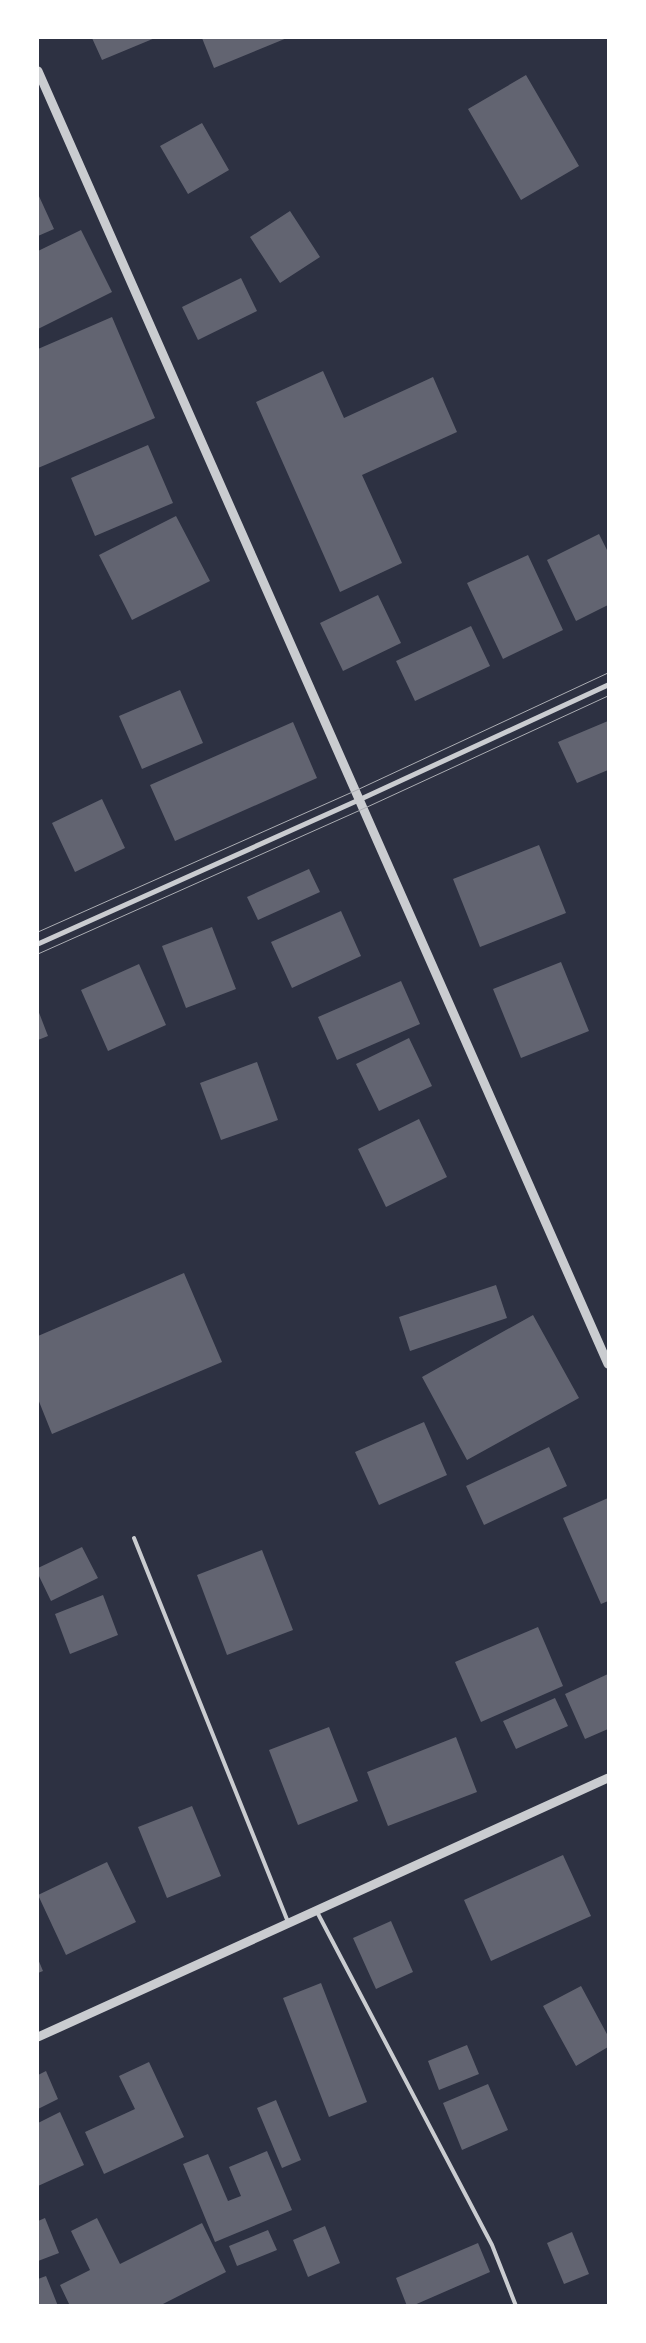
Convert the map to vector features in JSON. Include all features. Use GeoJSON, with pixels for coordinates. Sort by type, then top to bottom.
{"type":"FeatureCollection","features":[{"type":"Feature","properties":{"kind":"street"},"geometry":{"type":"LineString","coordinates":[[38,71],[361,799],[608,1364]]}},
{"type":"Feature","properties":{"kind":"street"},"geometry":{"type":"LineString","coordinates":[[38,944],[361,799],[608,685]]}},
{"type":"Feature","properties":{"kind":"street"},"geometry":{"type":"LineString","coordinates":[[38,2037],[608,1778]]}},
{"type":"Feature","properties":{"kind":"lane"},"geometry":{"type":"LineString","coordinates":[[134,1538],[288,1922]]}},
{"type":"Feature","properties":{"kind":"lane"},"geometry":{"type":"LineString","coordinates":[[316,1910],[492,2245],[516,2306]]}},
{"type":"Feature","properties":{"kind":"building"},"geometry":{"type":"Polygon","coordinates":[[[92,38],[155,38],[102,60],[92,38]]]}},
{"type":"Feature","properties":{"kind":"building"},"geometry":{"type":"Polygon","coordinates":[[[202,38],[287,38],[214,68],[202,38]]]}},
{"type":"Feature","properties":{"kind":"building"},"geometry":{"type":"Polygon","coordinates":[[[526,75],[579,166],[521,200],[468,109],[526,75]]]}},
{"type":"Feature","properties":{"kind":"building"},"geometry":{"type":"Polygon","coordinates":[[[202,123],[229,170],[188,194],[160,146],[202,123]]]}},
{"type":"Feature","properties":{"kind":"building"},"geometry":{"type":"Polygon","coordinates":[[[38,194],[54,229],[38,236],[38,194]]]}},
{"type":"Feature","properties":{"kind":"building"},"geometry":{"type":"Polygon","coordinates":[[[290,211],[320,257],[280,283],[250,237],[290,211]]]}},
{"type":"Feature","properties":{"kind":"building"},"geometry":{"type":"Polygon","coordinates":[[[81,230],[112,292],[38,329],[38,251],[81,230]]]}},
{"type":"Feature","properties":{"kind":"building"},"geometry":{"type":"Polygon","coordinates":[[[241,278],[257,311],[198,340],[182,307],[241,278]]]}},
{"type":"Feature","properties":{"kind":"building"},"geometry":{"type":"Polygon","coordinates":[[[112,317],[155,418],[38,468],[38,349],[112,317]]]}},
{"type":"Feature","properties":{"kind":"building"},"geometry":{"type":"Polygon","coordinates":[[[323,371],[344,418],[433,377],[457,432],[362,475],[402,563],[340,592],[256,402],[323,371]]]}},
{"type":"Feature","properties":{"kind":"building"},"geometry":{"type":"Polygon","coordinates":[[[148,445],[173,503],[95,536],[71,478],[148,445]]]}},
{"type":"Feature","properties":{"kind":"building"},"geometry":{"type":"Polygon","coordinates":[[[176,516],[210,581],[132,620],[99,555],[176,516]]]}},
{"type":"Feature","properties":{"kind":"building"},"geometry":{"type":"Polygon","coordinates":[[[599,534],[608,552],[608,605],[576,621],[547,560],[599,534]]]}},
{"type":"Feature","properties":{"kind":"building"},"geometry":{"type":"Polygon","coordinates":[[[528,555],[563,630],[503,659],[467,583],[528,555]]]}},
{"type":"Feature","properties":{"kind":"building"},"geometry":{"type":"Polygon","coordinates":[[[378,595],[401,643],[343,671],[320,623],[378,595]]]}},
{"type":"Feature","properties":{"kind":"building"},"geometry":{"type":"Polygon","coordinates":[[[471,626],[490,666],[415,701],[396,661],[471,626]]]}},
{"type":"Feature","properties":{"kind":"building"},"geometry":{"type":"Polygon","coordinates":[[[180,690],[203,743],[142,769],[119,716],[180,690]]]}},
{"type":"Feature","properties":{"kind":"building"},"geometry":{"type":"Polygon","coordinates":[[[608,721],[608,770],[577,783],[558,742],[608,721]]]}},
{"type":"Feature","properties":{"kind":"building"},"geometry":{"type":"Polygon","coordinates":[[[293,722],[317,778],[175,841],[150,785],[293,722]]]}},
{"type":"Feature","properties":{"kind":"building"},"geometry":{"type":"Polygon","coordinates":[[[102,799],[125,848],[75,872],[52,823],[102,799]]]}},
{"type":"Feature","properties":{"kind":"building"},"geometry":{"type":"Polygon","coordinates":[[[539,845],[566,913],[480,947],[453,879],[539,845]]]}},
{"type":"Feature","properties":{"kind":"building"},"geometry":{"type":"Polygon","coordinates":[[[309,869],[320,892],[258,920],[247,897],[309,869]]]}},
{"type":"Feature","properties":{"kind":"building"},"geometry":{"type":"Polygon","coordinates":[[[341,911],[361,956],[292,988],[271,942],[341,911]]]}},
{"type":"Feature","properties":{"kind":"building"},"geometry":{"type":"Polygon","coordinates":[[[212,927],[236,989],[186,1008],[162,946],[212,927]]]}},
{"type":"Feature","properties":{"kind":"building"},"geometry":{"type":"Polygon","coordinates":[[[561,962],[589,1031],[521,1058],[493,989],[561,962]]]}},
{"type":"Feature","properties":{"kind":"building"},"geometry":{"type":"Polygon","coordinates":[[[139,964],[166,1025],[108,1051],[81,990],[139,964]]]}},
{"type":"Feature","properties":{"kind":"building"},"geometry":{"type":"Polygon","coordinates":[[[401,981],[420,1024],[337,1060],[318,1017],[401,981]]]}},
{"type":"Feature","properties":{"kind":"building"},"geometry":{"type":"Polygon","coordinates":[[[38,1010],[48,1036],[38,1040],[38,1010]]]}},
{"type":"Feature","properties":{"kind":"building"},"geometry":{"type":"Polygon","coordinates":[[[409,1038],[432,1086],[379,1111],[356,1064],[409,1038]]]}},
{"type":"Feature","properties":{"kind":"building"},"geometry":{"type":"Polygon","coordinates":[[[257,1062],[278,1120],[221,1140],[200,1083],[257,1062]]]}},
{"type":"Feature","properties":{"kind":"building"},"geometry":{"type":"Polygon","coordinates":[[[419,1119],[447,1177],[386,1207],[358,1149],[419,1119]]]}},
{"type":"Feature","properties":{"kind":"building"},"geometry":{"type":"Polygon","coordinates":[[[184,1273],[222,1362],[52,1434],[38,1399],[38,1336],[184,1273]]]}},
{"type":"Feature","properties":{"kind":"building"},"geometry":{"type":"Polygon","coordinates":[[[496,1285],[507,1318],[410,1351],[399,1317],[496,1285]]]}},
{"type":"Feature","properties":{"kind":"building"},"geometry":{"type":"Polygon","coordinates":[[[533,1315],[579,1398],[467,1460],[422,1377],[533,1315]]]}},
{"type":"Feature","properties":{"kind":"building"},"geometry":{"type":"Polygon","coordinates":[[[424,1422],[447,1475],[379,1505],[355,1452],[424,1422]]]}},
{"type":"Feature","properties":{"kind":"building"},"geometry":{"type":"Polygon","coordinates":[[[549,1447],[567,1486],[484,1525],[466,1486],[549,1447]]]}},
{"type":"Feature","properties":{"kind":"building"},"geometry":{"type":"Polygon","coordinates":[[[608,1498],[608,1601],[601,1604],[563,1518],[608,1498]]]}},
{"type":"Feature","properties":{"kind":"building"},"geometry":{"type":"Polygon","coordinates":[[[82,1547],[98,1578],[51,1601],[38,1574],[38,1568],[82,1547]]]}},
{"type":"Feature","properties":{"kind":"building"},"geometry":{"type":"Polygon","coordinates":[[[262,1550],[293,1630],[227,1655],[197,1575],[262,1550]]]}},
{"type":"Feature","properties":{"kind":"building"},"geometry":{"type":"Polygon","coordinates":[[[103,1595],[118,1635],[70,1654],[55,1614],[103,1595]]]}},
{"type":"Feature","properties":{"kind":"building"},"geometry":{"type":"Polygon","coordinates":[[[538,1627],[563,1686],[481,1722],[455,1662],[538,1627]]]}},
{"type":"Feature","properties":{"kind":"building"},"geometry":{"type":"Polygon","coordinates":[[[608,1674],[608,1729],[585,1739],[565,1694],[608,1674]]]}},
{"type":"Feature","properties":{"kind":"building"},"geometry":{"type":"Polygon","coordinates":[[[555,1698],[568,1726],[516,1749],[503,1721],[555,1698]]]}},
{"type":"Feature","properties":{"kind":"building"},"geometry":{"type":"Polygon","coordinates":[[[329,1727],[358,1801],[298,1825],[269,1750],[329,1727]]]}},
{"type":"Feature","properties":{"kind":"building"},"geometry":{"type":"Polygon","coordinates":[[[456,1737],[477,1792],[388,1826],[367,1772],[456,1737]]]}},
{"type":"Feature","properties":{"kind":"building"},"geometry":{"type":"Polygon","coordinates":[[[192,1806],[221,1876],[167,1898],[138,1827],[192,1806]]]}},
{"type":"Feature","properties":{"kind":"building"},"geometry":{"type":"Polygon","coordinates":[[[563,1855],[591,1916],[491,1961],[464,1900],[563,1855]]]}},
{"type":"Feature","properties":{"kind":"building"},"geometry":{"type":"Polygon","coordinates":[[[107,1862],[136,1922],[66,1955],[38,1895],[107,1862]]]}},
{"type":"Feature","properties":{"kind":"building"},"geometry":{"type":"Polygon","coordinates":[[[391,1921],[413,1972],[376,1989],[353,1938],[391,1921]]]}},
{"type":"Feature","properties":{"kind":"building"},"geometry":{"type":"Polygon","coordinates":[[[38,1959],[43,1971],[38,1973],[38,1959]]]}},
{"type":"Feature","properties":{"kind":"building"},"geometry":{"type":"Polygon","coordinates":[[[321,1983],[367,2102],[329,2117],[283,1998],[321,1983]]]}},
{"type":"Feature","properties":{"kind":"building"},"geometry":{"type":"Polygon","coordinates":[[[581,1986],[608,2036],[608,2047],[576,2066],[543,2006],[581,1986]]]}},
{"type":"Feature","properties":{"kind":"building"},"geometry":{"type":"Polygon","coordinates":[[[467,2045],[479,2074],[439,2090],[428,2061],[467,2045]]]}},
{"type":"Feature","properties":{"kind":"building"},"geometry":{"type":"Polygon","coordinates":[[[149,2062],[184,2137],[104,2174],[85,2132],[135,2109],[119,2076],[149,2062]]]}},
{"type":"Feature","properties":{"kind":"building"},"geometry":{"type":"Polygon","coordinates":[[[46,2071],[58,2099],[38,2109],[38,2075],[46,2071]]]}},
{"type":"Feature","properties":{"kind":"building"},"geometry":{"type":"Polygon","coordinates":[[[488,2084],[508,2130],[462,2150],[443,2103],[488,2084]]]}},
{"type":"Feature","properties":{"kind":"building"},"geometry":{"type":"Polygon","coordinates":[[[276,2100],[301,2160],[282,2168],[257,2108],[276,2100]]]}},
{"type":"Feature","properties":{"kind":"building"},"geometry":{"type":"Polygon","coordinates":[[[60,2112],[84,2165],[38,2186],[38,2123],[60,2112]]]}},
{"type":"Feature","properties":{"kind":"building"},"geometry":{"type":"Polygon","coordinates":[[[267,2151],[292,2210],[215,2242],[183,2164],[208,2154],[228,2201],[241,2196],[229,2167],[267,2151]]]}},
{"type":"Feature","properties":{"kind":"building"},"geometry":{"type":"Polygon","coordinates":[[[45,2218],[59,2253],[38,2261],[38,2221],[45,2218]]]}},
{"type":"Feature","properties":{"kind":"building"},"geometry":{"type":"Polygon","coordinates":[[[97,2218],[120,2264],[202,2223],[226,2272],[159,2306],[70,2306],[60,2285],[90,2270],[71,2231],[97,2218]]]}},
{"type":"Feature","properties":{"kind":"building"},"geometry":{"type":"Polygon","coordinates":[[[325,2226],[340,2263],[308,2277],[293,2240],[325,2226]]]}},
{"type":"Feature","properties":{"kind":"building"},"geometry":{"type":"Polygon","coordinates":[[[268,2230],[277,2250],[237,2266],[229,2246],[268,2230]]]}},
{"type":"Feature","properties":{"kind":"building"},"geometry":{"type":"Polygon","coordinates":[[[572,2232],[589,2274],[564,2284],[547,2243],[572,2232]]]}},
{"type":"Feature","properties":{"kind":"building"},"geometry":{"type":"Polygon","coordinates":[[[478,2243],[490,2272],[412,2306],[407,2306],[396,2278],[478,2243]]]}},
{"type":"Feature","properties":{"kind":"building"},"geometry":{"type":"Polygon","coordinates":[[[46,2276],[58,2306],[38,2306],[38,2279],[46,2276]]]}},
{"type":"Feature","properties":{"kind":"tram line"},"geometry":{"type":"LineString","coordinates":[[38,932],[357,790],[608,673]]}},
{"type":"Feature","properties":{"kind":"tram line"},"geometry":{"type":"LineString","coordinates":[[38,954],[365,808],[608,696]]}}]}
